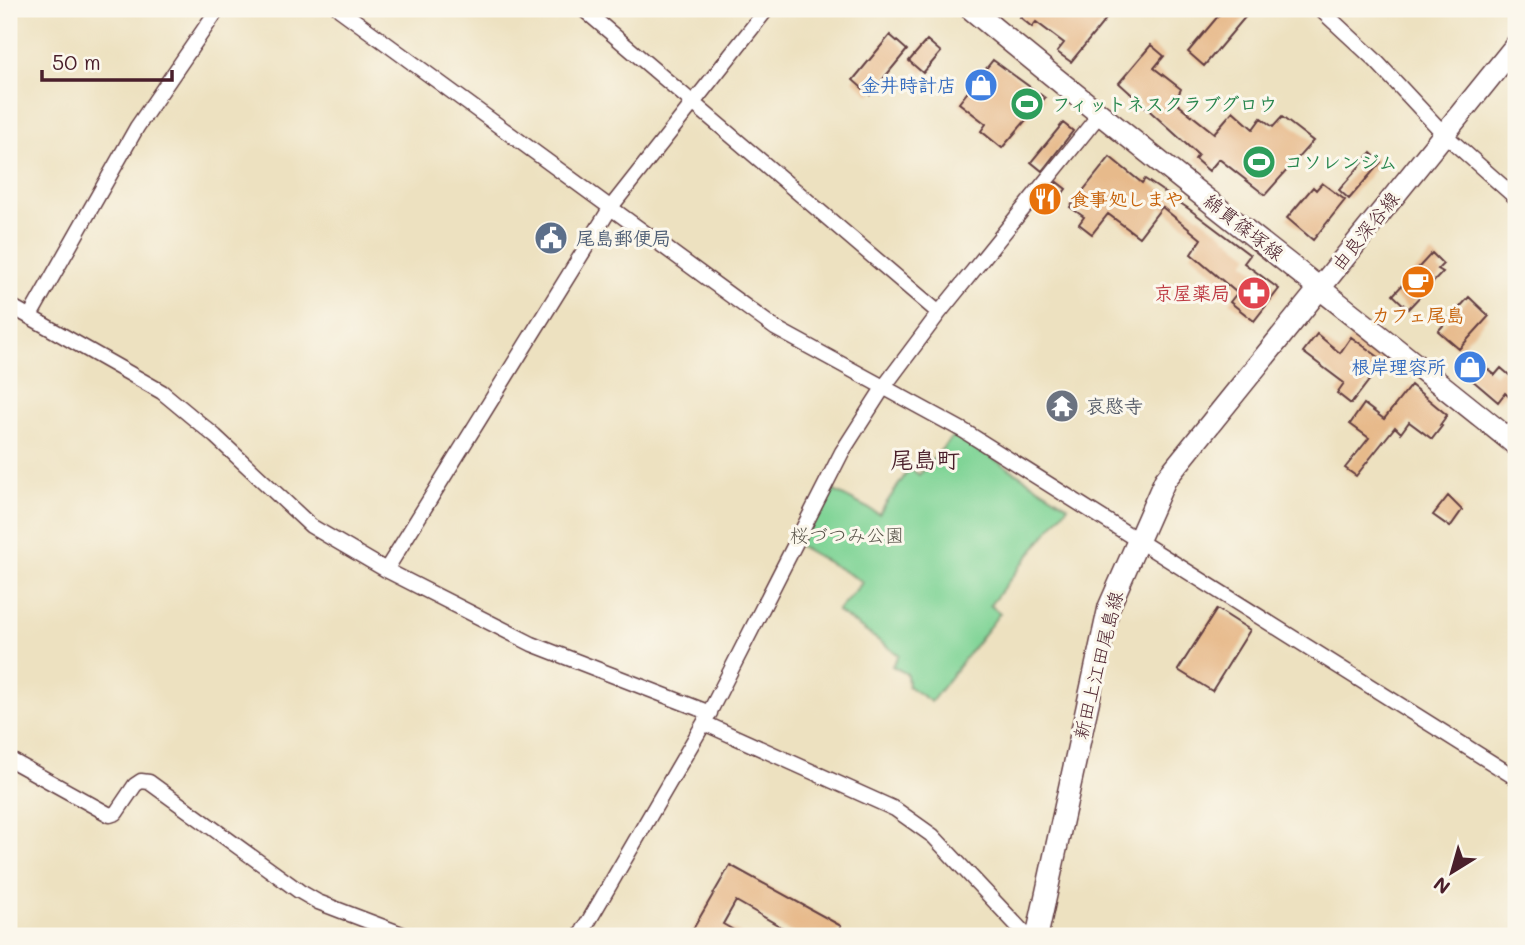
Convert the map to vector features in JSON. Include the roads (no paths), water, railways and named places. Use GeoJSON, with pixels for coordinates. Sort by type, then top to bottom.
{"type":"FeatureCollection","features":[{"type":"Feature","properties":{"kind":"main road","name":"綿貫篠塚線"},"geometry":{"type":"LineString","coordinates":[[971,9],[1099,116],[1320,286],[1516,445]]}},
{"type":"Feature","properties":{"kind":"main road","name":"由良深谷線"},"geometry":{"type":"LineString","coordinates":[[1320,286],[1444,134],[1513,56]]}},
{"type":"Feature","properties":{"kind":"main road","name":"新田上江田尾島線"},"geometry":{"type":"LineString","coordinates":[[1037,936],[1109,607],[1136,541],[1165,480],[1320,286]]}},
{"type":"Feature","properties":{"kind":"street"},"geometry":{"type":"LineString","coordinates":[[30,316],[137,127],[218,9]]}},
{"type":"Feature","properties":{"kind":"street"},"geometry":{"type":"LineString","coordinates":[[339,9],[775,328],[964,431],[1516,778]]}},
{"type":"Feature","properties":{"kind":"street"},"geometry":{"type":"LineString","coordinates":[[583,9],[694,101],[939,313]]}},
{"type":"Feature","properties":{"kind":"street"},"geometry":{"type":"LineString","coordinates":[[386,570],[611,207],[767,9]]}},
{"type":"Feature","properties":{"kind":"street"},"geometry":{"type":"LineString","coordinates":[[1320,9],[1375,60],[1444,134],[1516,198]]}},
{"type":"Feature","properties":{"kind":"street"},"geometry":{"type":"LineString","coordinates":[[580,936],[707,718],[842,452],[883,388],[939,313],[1099,116]]}},
{"type":"Feature","properties":{"kind":"street"},"geometry":{"type":"LineString","coordinates":[[9,305],[162,391],[215,436],[311,526],[386,570],[532,644],[707,718],[895,809],[933,836],[1027,936]]}},
{"type":"Feature","properties":{"kind":"street"},"geometry":{"type":"LineString","coordinates":[[9,759],[110,814],[116,813],[135,785],[141,781],[149,782],[299,891],[318,902],[407,936]]}},
{"type":"Feature","properties":{"kind":"place","name":"金井時計店"},"geometry":{"type":"Point","coordinates":[981,85]}},
{"type":"Feature","properties":{"kind":"place","name":"フィットネスクラブグロウ"},"geometry":{"type":"Point","coordinates":[1027,104]}},
{"type":"Feature","properties":{"kind":"place","name":"コソレンジム"},"geometry":{"type":"Point","coordinates":[1259,162]}},
{"type":"Feature","properties":{"kind":"place","name":"食事処しまや"},"geometry":{"type":"Point","coordinates":[1045,199]}},
{"type":"Feature","properties":{"kind":"place","name":"尾島郵便局"},"geometry":{"type":"Point","coordinates":[551,238]}},
{"type":"Feature","properties":{"kind":"place","name":"カフェ尾島"},"geometry":{"type":"Point","coordinates":[1418,282]}},
{"type":"Feature","properties":{"kind":"place","name":"京屋薬局"},"geometry":{"type":"Point","coordinates":[1254,293]}},
{"type":"Feature","properties":{"kind":"place","name":"根岸理容所"},"geometry":{"type":"Point","coordinates":[1470,367]}},
{"type":"Feature","properties":{"kind":"place","name":"哀愍寺"},"geometry":{"type":"Point","coordinates":[1062,406]}},
{"type":"Feature","properties":{"kind":"district","name":"尾島町"},"geometry":{"type":"Point","coordinates":[925,460]}},
{"type":"Feature","properties":{"kind":"park label","name":"桜づつみ公園"},"geometry":{"type":"Point","coordinates":[847,535]}}]}
